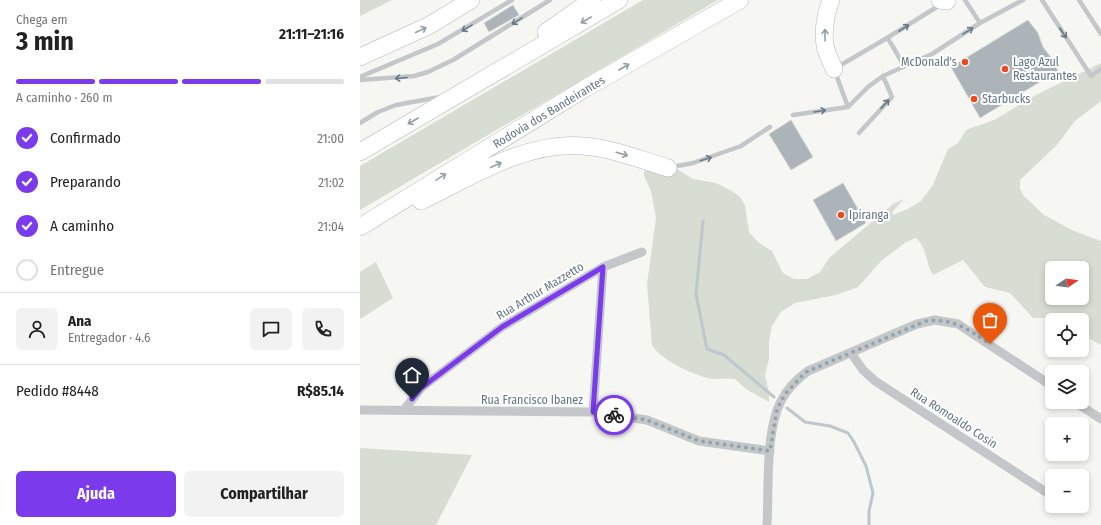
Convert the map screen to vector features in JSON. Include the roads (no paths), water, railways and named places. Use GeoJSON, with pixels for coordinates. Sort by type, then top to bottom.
{"type":"FeatureCollection","features":[{"type":"Feature","properties":{"kind":"highway"},"geometry":{"type":"LineString","coordinates":[[360,57],[430,26],[471,0]]}},
{"type":"Feature","properties":{"kind":"highway"},"geometry":{"type":"LineString","coordinates":[[460,94],[592,0]]}},
{"type":"Feature","properties":{"kind":"highway"},"geometry":{"type":"LineString","coordinates":[[360,152],[619,0]]}},
{"type":"Feature","properties":{"kind":"highway","name":"Rodovia dos Bandeirantes"},"geometry":{"type":"LineString","coordinates":[[360,227],[584,90],[740,0]]}},
{"type":"Feature","properties":{"kind":"highway"},"geometry":{"type":"LineString","coordinates":[[831,0],[828,8],[824,46],[834,69]]}},
{"type":"Feature","properties":{"kind":"highway"},"geometry":{"type":"LineString","coordinates":[[360,231],[497,164],[542,148],[562,145],[604,149],[668,168]]}},
{"type":"Feature","properties":{"kind":"street","name":"Rua Arthur Mazzetto"},"geometry":{"type":"LineString","coordinates":[[404,410],[421,388],[502,327],[603,267],[642,252]]}},
{"type":"Feature","properties":{"kind":"street"},"geometry":{"type":"LineString","coordinates":[[593,412],[603,267]]}},
{"type":"Feature","properties":{"kind":"street"},"geometry":{"type":"LineString","coordinates":[[767,525],[770,451],[775,418],[781,401],[790,387],[808,371],[917,324],[926,321],[944,321],[964,327],[1045,381]]}},
{"type":"Feature","properties":{"kind":"street","name":"Rua Romoaldo Cosin"},"geometry":{"type":"LineString","coordinates":[[851,352],[863,370],[875,381],[1045,491]]}},
{"type":"Feature","properties":{"kind":"street"},"geometry":{"type":"LineString","coordinates":[[1086,409],[1101,419]]}},
{"type":"Feature","properties":{"kind":"street","name":"Rua Francisco Ibanez"},"geometry":{"type":"LineString","coordinates":[[360,410],[593,412],[647,420],[699,441],[770,451]]}},
{"type":"Feature","properties":{"kind":"lane"},"geometry":{"type":"LineString","coordinates":[[360,79],[438,44],[512,0]]}},
{"type":"Feature","properties":{"kind":"lane"},"geometry":{"type":"LineString","coordinates":[[360,79],[414,76],[441,67],[550,0]]}},
{"type":"Feature","properties":{"kind":"lane"},"geometry":{"type":"LineString","coordinates":[[848,107],[834,69],[887,38],[945,0]]}},
{"type":"Feature","properties":{"kind":"lane"},"geometry":{"type":"LineString","coordinates":[[966,0],[980,24]]}},
{"type":"Feature","properties":{"kind":"lane"},"geometry":{"type":"LineString","coordinates":[[793,115],[848,107],[868,87],[883,76],[932,54],[980,24],[1023,0]]}},
{"type":"Feature","properties":{"kind":"lane"},"geometry":{"type":"LineString","coordinates":[[1042,0],[1091,76],[1101,69]]}},
{"type":"Feature","properties":{"kind":"lane"},"geometry":{"type":"LineString","coordinates":[[1079,0],[1101,34]]}},
{"type":"Feature","properties":{"kind":"lane"},"geometry":{"type":"LineString","coordinates":[[887,38],[893,45],[904,66]]}},
{"type":"Feature","properties":{"kind":"lane"},"geometry":{"type":"LineString","coordinates":[[859,133],[892,97],[883,76]]}},
{"type":"Feature","properties":{"kind":"lane"},"geometry":{"type":"LineString","coordinates":[[360,123],[378,112],[396,105],[460,94]]}},
{"type":"Feature","properties":{"kind":"lane"},"geometry":{"type":"LineString","coordinates":[[668,168],[693,163],[741,146],[770,127]]}},
{"type":"Feature","properties":{"kind":"waterway"},"geometry":{"type":"LineString","coordinates":[[703,221],[696,294],[707,349],[724,355],[774,397]]}},
{"type":"Feature","properties":{"kind":"waterway"},"geometry":{"type":"LineString","coordinates":[[787,408],[805,422],[830,426],[848,433],[866,466],[873,493],[869,511],[869,525]]}},
{"type":"Feature","properties":{"kind":"place","name":"McDonald's"},"geometry":{"type":"Point","coordinates":[965,62]}},
{"type":"Feature","properties":{"kind":"place","name":"Lago Azul Restaurantes"},"geometry":{"type":"Point","coordinates":[1005,69]}},
{"type":"Feature","properties":{"kind":"place","name":"Starbucks"},"geometry":{"type":"Point","coordinates":[974,99]}},
{"type":"Feature","properties":{"kind":"place","name":"Ipiranga"},"geometry":{"type":"Point","coordinates":[841,215]}}]}
